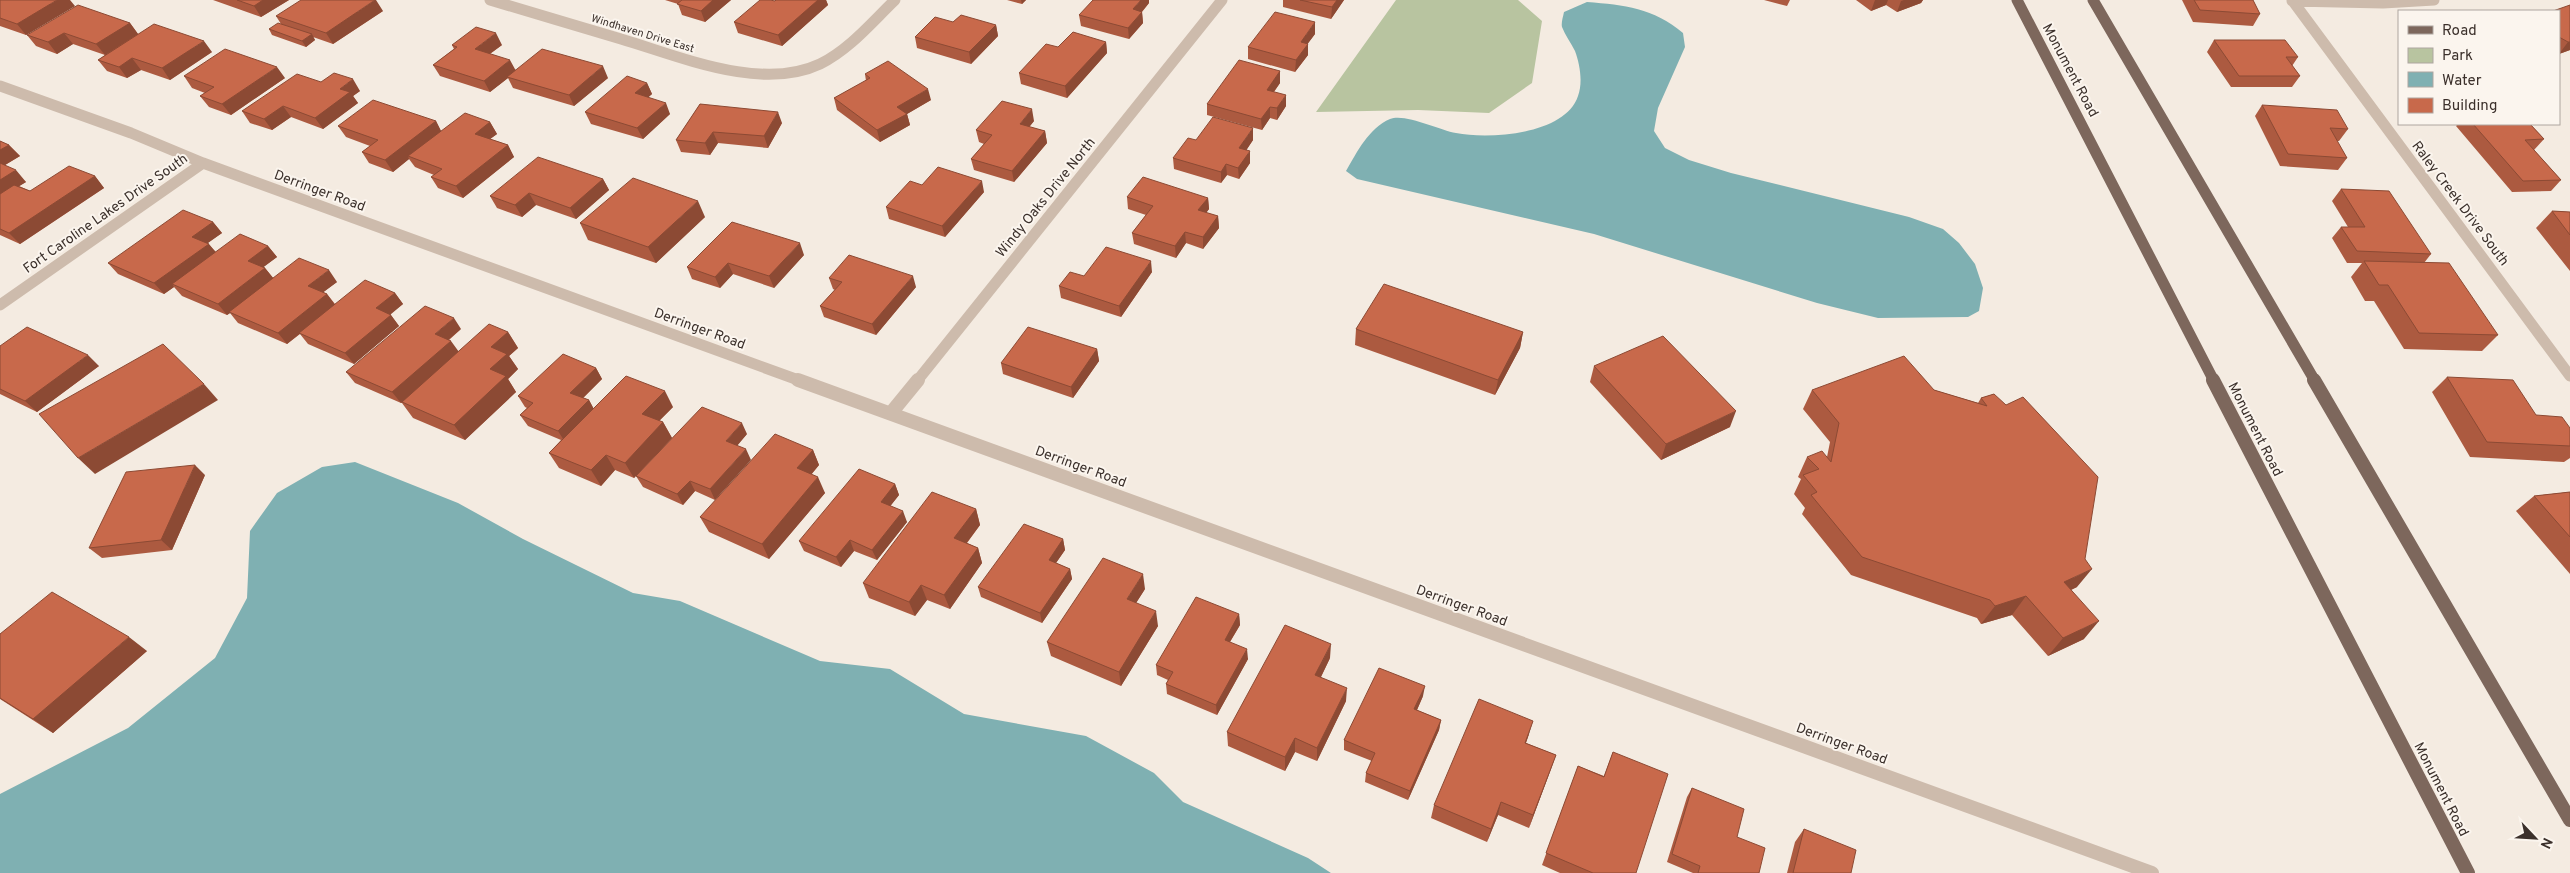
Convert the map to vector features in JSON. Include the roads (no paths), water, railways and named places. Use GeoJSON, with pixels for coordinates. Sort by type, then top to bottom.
{"type":"FeatureCollection","features":[{"type":"Feature","properties":{"kind":"main road","name":"Monument Road"},"geometry":{"type":"LineString","coordinates":[[2017,0],[2468,873]]}},
{"type":"Feature","properties":{"kind":"main road"},"geometry":{"type":"LineString","coordinates":[[2093,0],[2570,820]]}},
{"type":"Feature","properties":{"kind":"street","name":"Windhaven Drive East"},"geometry":{"type":"LineString","coordinates":[[490,0],[722,70],[756,75],[791,71],[831,58],[895,0]]}},
{"type":"Feature","properties":{"kind":"street","name":"Windy Oaks Drive North"},"geometry":{"type":"LineString","coordinates":[[891,413],[1222,0]]}},
{"type":"Feature","properties":{"kind":"street"},"geometry":{"type":"LineString","coordinates":[[2292,0],[2383,3],[2434,0]]}},
{"type":"Feature","properties":{"kind":"street","name":"Raley Creek Drive South"},"geometry":{"type":"LineString","coordinates":[[2292,0],[2570,376]]}},
{"type":"Feature","properties":{"kind":"street","name":"Derringer Road"},"geometry":{"type":"LineString","coordinates":[[0,86],[131,133],[203,163],[2152,873]]}},
{"type":"Feature","properties":{"kind":"street","name":"Fort Caroline Lakes Drive South"},"geometry":{"type":"LineString","coordinates":[[0,305],[203,163]]}},
{"type":"Feature","properties":{"kind":"water"},"geometry":{"type":"Polygon","coordinates":[[[1587,2],[1638,9],[1661,18],[1683,33],[1685,47],[1658,108],[1654,131],[1665,148],[1689,160],[1731,173],[1909,217],[1943,229],[1959,243],[1975,264],[1983,288],[1979,311],[1968,317],[1878,318],[1817,303],[1594,234],[1357,179],[1346,171],[1370,134],[1390,119],[1404,118],[1456,133],[1488,136],[1525,131],[1559,119],[1571,109],[1580,91],[1577,56],[1562,27],[1564,12],[1587,2]]]}},
{"type":"Feature","properties":{"kind":"water"},"geometry":{"type":"Polygon","coordinates":[[[355,462],[458,503],[523,539],[633,593],[680,601],[820,661],[890,669],[964,714],[1086,736],[1154,773],[1183,802],[1308,858],[1331,873],[0,873],[0,794],[128,728],[215,658],[247,598],[250,531],[277,493],[322,467],[355,462]]]}}]}
